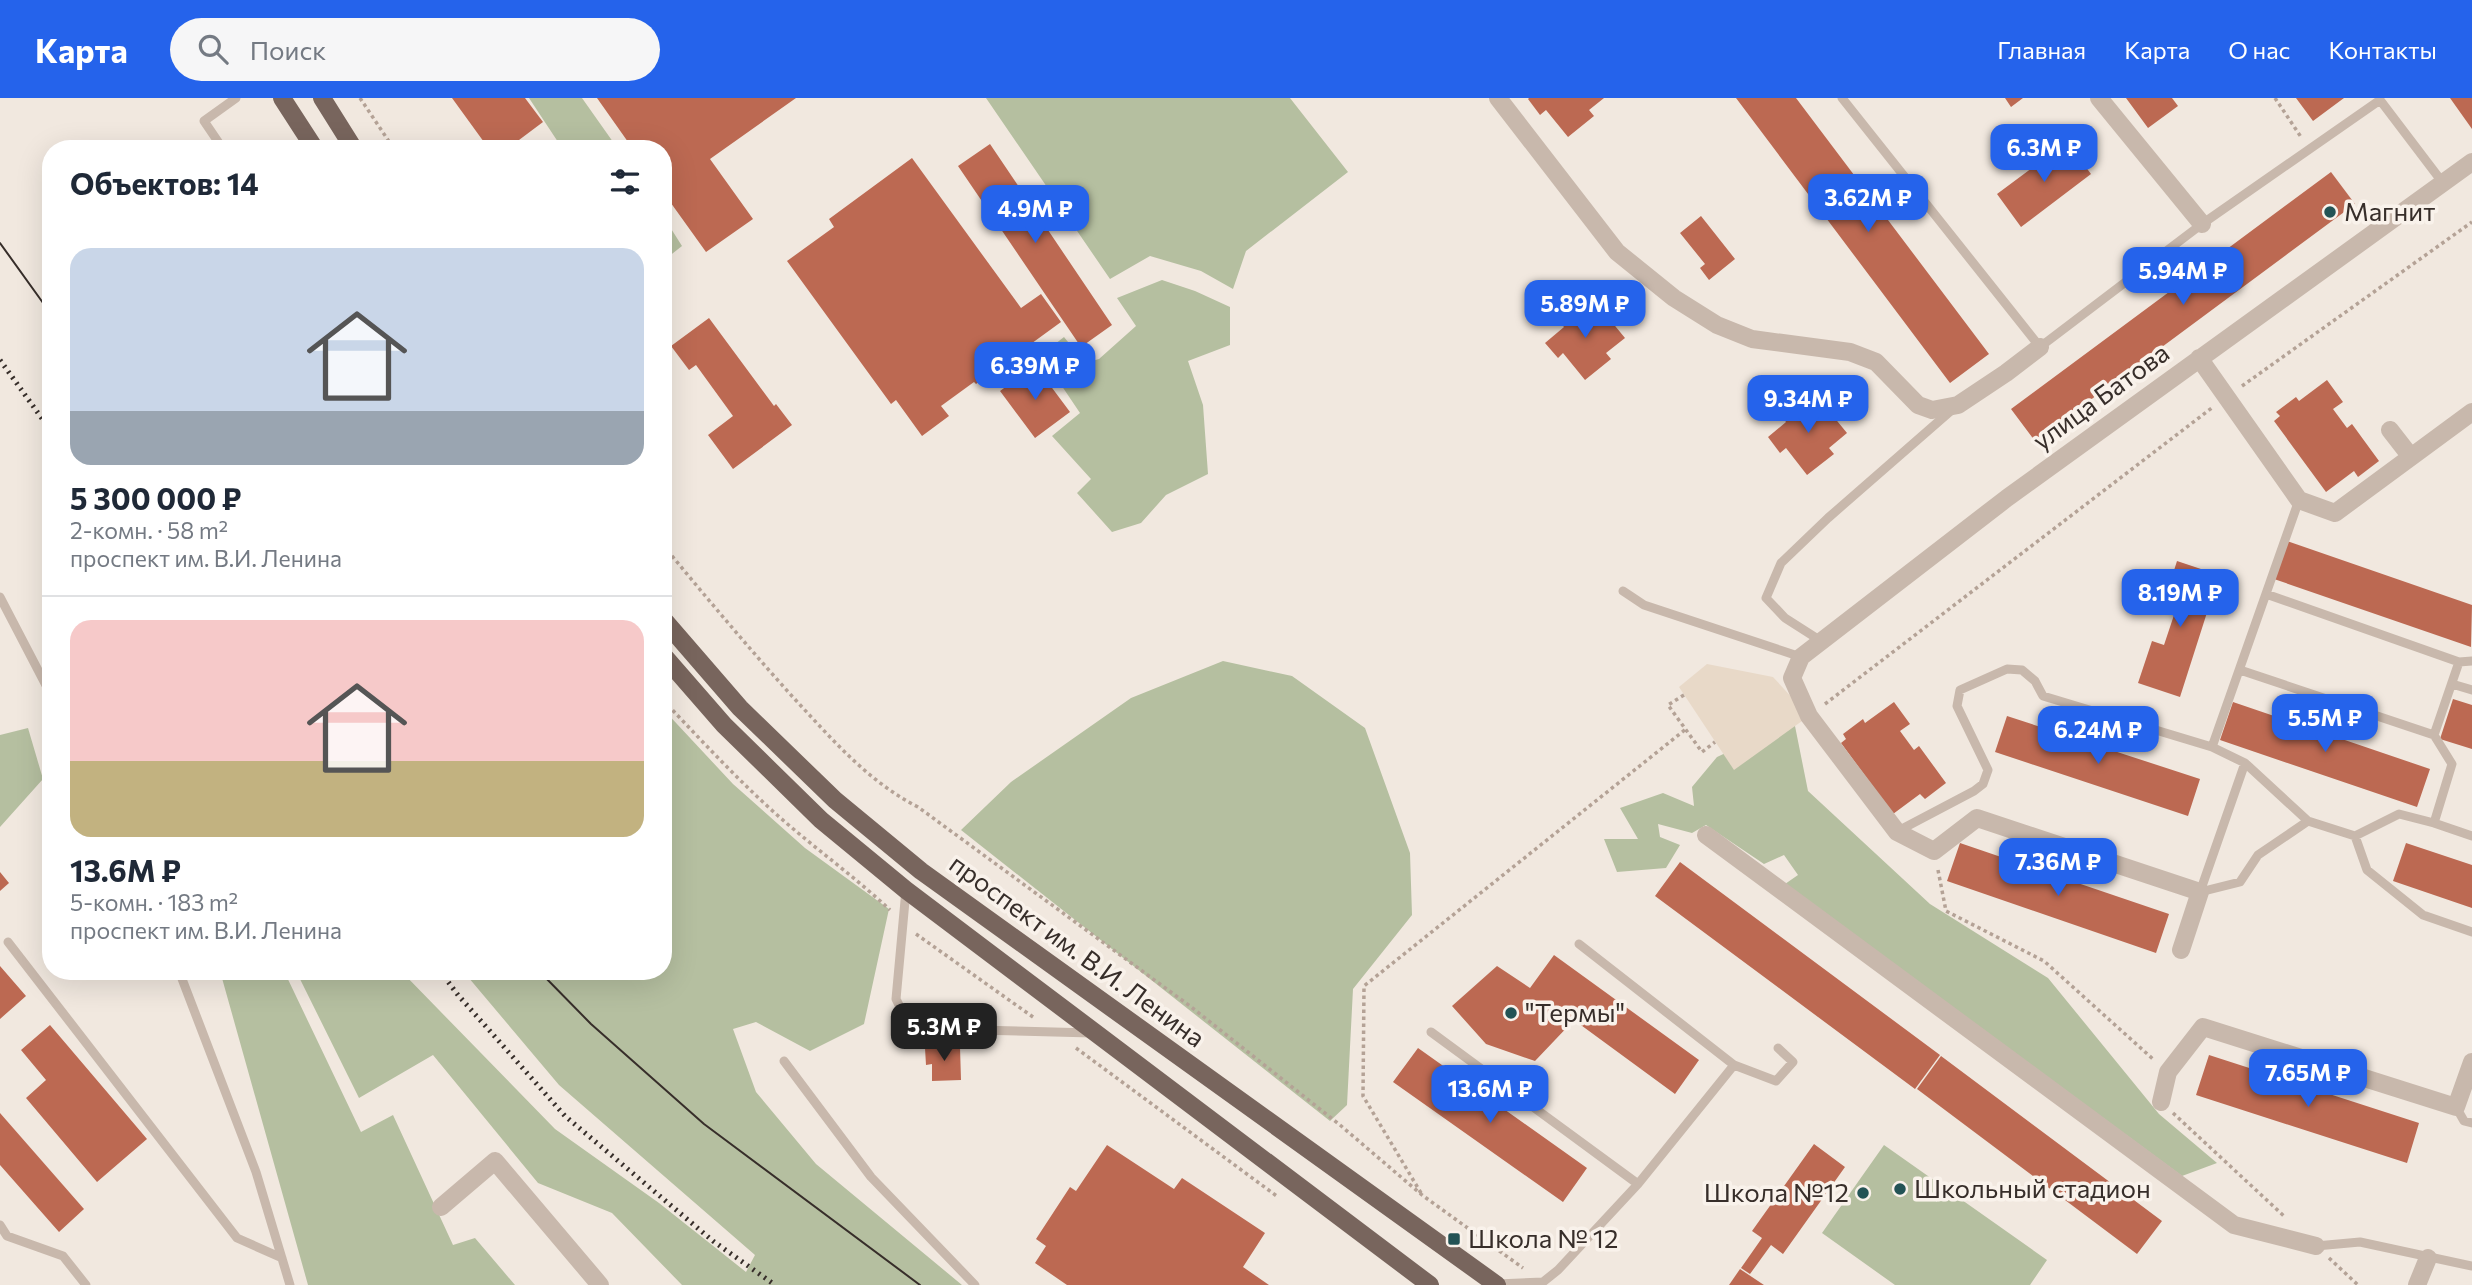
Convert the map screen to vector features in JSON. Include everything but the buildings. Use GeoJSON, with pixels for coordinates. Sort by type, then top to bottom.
{"type":"FeatureCollection","features":[{"type":"Feature","properties":{"kind":"main road"},"geometry":{"type":"LineString","coordinates":[[282,98],[308,140]]}},
{"type":"Feature","properties":{"kind":"main road"},"geometry":{"type":"LineString","coordinates":[[322,98],[348,140]]}},
{"type":"Feature","properties":{"kind":"main road","name":"проспект им. В.И. Ленина"},"geometry":{"type":"LineString","coordinates":[[672,629],[750,717],[835,800],[920,871],[1495,1285]]}},
{"type":"Feature","properties":{"kind":"main road","name":"проспект им. В.И. Ленина"},"geometry":{"type":"LineString","coordinates":[[672,665],[724,725],[821,820],[906,890],[1430,1285]]}},
{"type":"Feature","properties":{"kind":"street"},"geometry":{"type":"LineString","coordinates":[[2099,98],[2202,224]]}},
{"type":"Feature","properties":{"kind":"street"},"geometry":{"type":"LineString","coordinates":[[1504,100],[1617,252],[1674,298],[1717,325],[1752,339],[1850,352],[1876,362],[1918,405],[1932,410],[1958,405],[2040,347]]}},
{"type":"Feature","properties":{"kind":"street","name":"улица Батова"},"geometry":{"type":"LineString","coordinates":[[1801,657],[2007,498],[2472,162]]}},
{"type":"Feature","properties":{"kind":"street"},"geometry":{"type":"LineString","coordinates":[[2199,358],[2299,500],[2335,513],[2472,412]]}},
{"type":"Feature","properties":{"kind":"street"},"geometry":{"type":"LineString","coordinates":[[2390,430],[2411,457]]}},
{"type":"Feature","properties":{"kind":"street"},"geometry":{"type":"LineString","coordinates":[[1801,657],[1792,677],[1809,716],[1897,832],[1934,851],[1977,818],[2200,892],[2181,950]]}},
{"type":"Feature","properties":{"kind":"street"},"geometry":{"type":"LineString","coordinates":[[1706,835],[2234,1224],[2316,1246]]}},
{"type":"Feature","properties":{"kind":"street"},"geometry":{"type":"LineString","coordinates":[[2161,1102],[2168,1072],[2203,1027],[2456,1107],[2472,1062]]}},
{"type":"Feature","properties":{"kind":"street"},"geometry":{"type":"LineString","coordinates":[[441,1207],[495,1161],[600,1285]]}},
{"type":"Feature","properties":{"kind":"street"},"geometry":{"type":"LineString","coordinates":[[2417,1285],[2428,1258]]}},
{"type":"Feature","properties":{"kind":"lane"},"geometry":{"type":"LineString","coordinates":[[217,140],[204,121],[236,98]]}},
{"type":"Feature","properties":{"kind":"lane"},"geometry":{"type":"LineString","coordinates":[[1842,98],[2040,347],[2202,224],[2382,99],[2442,183]]}},
{"type":"Feature","properties":{"kind":"lane"},"geometry":{"type":"LineString","coordinates":[[1821,641],[1785,618],[1766,598],[1781,564],[1828,518],[1958,405]]}},
{"type":"Feature","properties":{"kind":"lane"},"geometry":{"type":"LineString","coordinates":[[2212,747],[2299,500]]}},
{"type":"Feature","properties":{"kind":"lane"},"geometry":{"type":"LineString","coordinates":[[1623,590],[1644,605],[1801,657]]}},
{"type":"Feature","properties":{"kind":"lane"},"geometry":{"type":"LineString","coordinates":[[2266,594],[2459,662],[2472,661]]}},
{"type":"Feature","properties":{"kind":"lane"},"geometry":{"type":"LineString","coordinates":[[0,597],[42,678]]}},
{"type":"Feature","properties":{"kind":"lane"},"geometry":{"type":"LineString","coordinates":[[2434,736],[2459,662]]}},
{"type":"Feature","properties":{"kind":"lane"},"geometry":{"type":"LineString","coordinates":[[1897,832],[1973,792],[1983,784],[1988,770],[1957,706],[1961,690],[2007,669],[2022,670],[2035,681],[2043,696],[2212,747],[2245,763],[2308,821],[2355,836],[2399,814],[2472,836]]}},
{"type":"Feature","properties":{"kind":"lane"},"geometry":{"type":"LineString","coordinates":[[2240,670],[2434,736],[2452,764],[2434,823]]}},
{"type":"Feature","properties":{"kind":"lane"},"geometry":{"type":"LineString","coordinates":[[2452,684],[2472,690]]}},
{"type":"Feature","properties":{"kind":"lane"},"geometry":{"type":"LineString","coordinates":[[2200,892],[2245,763]]}},
{"type":"Feature","properties":{"kind":"lane"},"geometry":{"type":"LineString","coordinates":[[2200,892],[2240,882],[2258,855],[2308,821]]}},
{"type":"Feature","properties":{"kind":"lane"},"geometry":{"type":"LineString","coordinates":[[2355,836],[2367,870],[2423,915],[2472,932]]}},
{"type":"Feature","properties":{"kind":"lane"},"geometry":{"type":"LineString","coordinates":[[906,890],[896,999],[908,1023],[935,1030],[1097,1033]]}},
{"type":"Feature","properties":{"kind":"lane"},"geometry":{"type":"LineString","coordinates":[[8,942],[237,1238],[282,1258]]}},
{"type":"Feature","properties":{"kind":"lane"},"geometry":{"type":"LineString","coordinates":[[1579,944],[1734,1065],[1776,1082],[1793,1062],[1778,1048]]}},
{"type":"Feature","properties":{"kind":"lane"},"geometry":{"type":"LineString","coordinates":[[182,980],[256,1172],[290,1285]]}},
{"type":"Feature","properties":{"kind":"lane"},"geometry":{"type":"LineString","coordinates":[[1431,1032],[1638,1184]]}},
{"type":"Feature","properties":{"kind":"lane"},"geometry":{"type":"LineString","coordinates":[[784,1061],[871,1177],[975,1285]]}},
{"type":"Feature","properties":{"kind":"lane"},"geometry":{"type":"LineString","coordinates":[[1495,1285],[1543,1282],[1558,1270],[1638,1184],[1734,1065]]}},
{"type":"Feature","properties":{"kind":"lane"},"geometry":{"type":"LineString","coordinates":[[2456,1107],[2465,1121],[2472,1123]]}},
{"type":"Feature","properties":{"kind":"lane"},"geometry":{"type":"LineString","coordinates":[[0,1225],[7,1237],[63,1256],[86,1285]]}},
{"type":"Feature","properties":{"kind":"lane"},"geometry":{"type":"LineString","coordinates":[[2316,1246],[2360,1242],[2472,1266]]}},
{"type":"Feature","properties":{"kind":"path"},"geometry":{"type":"LineString","coordinates":[[360,98],[388,140]]}},
{"type":"Feature","properties":{"kind":"path"},"geometry":{"type":"LineString","coordinates":[[2275,98],[2309,149]]}},
{"type":"Feature","properties":{"kind":"path"},"geometry":{"type":"LineString","coordinates":[[1809,716],[2226,397],[2472,222]]}},
{"type":"Feature","properties":{"kind":"path"},"geometry":{"type":"LineString","coordinates":[[672,556],[726,623],[845,753],[893,794],[918,807],[1190,1006],[1340,1125],[1422,1195],[1543,1282]]}},
{"type":"Feature","properties":{"kind":"path"},"geometry":{"type":"LineString","coordinates":[[1685,695],[1668,705],[1702,752],[1715,742]]}},
{"type":"Feature","properties":{"kind":"path"},"geometry":{"type":"LineString","coordinates":[[1422,1195],[1363,1096],[1364,986],[1686,729]]}},
{"type":"Feature","properties":{"kind":"path"},"geometry":{"type":"LineString","coordinates":[[1934,851],[1946,911],[2044,961],[2168,1072]]}},
{"type":"Feature","properties":{"kind":"path"},"geometry":{"type":"LineString","coordinates":[[2161,1102],[2287,1219]]}},
{"type":"Feature","properties":{"kind":"path"},"geometry":{"type":"LineString","coordinates":[[2316,1246],[2358,1285]]}},
{"type":"Feature","properties":{"kind":"green space"},"geometry":{"type":"Polygon","coordinates":[[[529,98],[582,98],[612,140],[557,140],[529,98]]]}},
{"type":"Feature","properties":{"kind":"green space"},"geometry":{"type":"Polygon","coordinates":[[[986,98],[1290,98],[1348,172],[1246,251],[1233,289],[1201,271],[1150,256],[1110,279],[986,98]]]}},
{"type":"Feature","properties":{"kind":"green space"},"geometry":{"type":"Polygon","coordinates":[[[672,230],[682,246],[672,254],[672,230]]]}},
{"type":"Feature","properties":{"kind":"green space"},"geometry":{"type":"Polygon","coordinates":[[[1162,280],[1230,307],[1230,345],[1188,361],[1203,405],[1208,474],[1166,495],[1141,523],[1112,532],[1077,493],[1091,479],[1052,436],[1080,413],[1041,355],[1064,337],[1085,363],[1099,359],[1136,326],[1117,298],[1162,280]]]}},
{"type":"Feature","properties":{"kind":"green space"},"geometry":{"type":"Polygon","coordinates":[[[1223,661],[1292,676],[1365,728],[1410,853],[1412,915],[1353,989],[1347,1105],[1330,1121],[961,830],[1011,782],[1131,698],[1223,661]]]}},
{"type":"Feature","properties":{"kind":"green space"},"geometry":{"type":"Polygon","coordinates":[[[672,719],[733,784],[805,848],[889,909],[864,1024],[810,1051],[756,1022],[733,1029],[756,1092],[816,1164],[962,1285],[682,1285],[612,1213],[538,1183],[433,1055],[359,1098],[300,980],[410,980],[555,1129],[659,1203],[746,1272],[755,1255],[559,1085],[471,980],[672,980],[672,719]]]}},
{"type":"Feature","properties":{"kind":"green space"},"geometry":{"type":"Polygon","coordinates":[[[1794,721],[1808,791],[1930,904],[2048,978],[2159,1114],[2217,1163],[2182,1176],[1785,884],[1798,875],[1784,855],[1764,864],[1706,825],[1692,833],[1658,824],[1660,837],[1680,845],[1666,868],[1617,872],[1604,839],[1638,839],[1620,808],[1663,793],[1694,806],[1692,787],[1717,757],[1794,721]]]}},
{"type":"Feature","properties":{"kind":"green space"},"geometry":{"type":"Polygon","coordinates":[[[28,728],[42,780],[0,827],[0,735],[28,728]]]}},
{"type":"Feature","properties":{"kind":"green space"},"geometry":{"type":"Polygon","coordinates":[[[223,980],[288,980],[361,1132],[393,1115],[453,1245],[475,1238],[515,1285],[308,1285],[223,980]]]}},
{"type":"Feature","properties":{"kind":"green space","name":"Школьный стадион"},"geometry":{"type":"Polygon","coordinates":[[[1884,1145],[2047,1260],[2030,1285],[1895,1285],[1822,1233],[1884,1145]]]}},
{"type":"Feature","properties":{"kind":"shaded area"},"geometry":{"type":"Polygon","coordinates":[[[1707,664],[1773,677],[1809,716],[1734,770],[1679,687],[1707,664]]]}},
{"type":"Feature","properties":{"kind":"tram line"},"geometry":{"type":"LineString","coordinates":[[0,243],[42,301]]}},
{"type":"Feature","properties":{"kind":"tram line"},"geometry":{"type":"LineString","coordinates":[[548,980],[591,1024],[704,1124],[920,1285]]}},
{"type":"Feature","properties":{"kind":"railway"},"geometry":{"type":"LineString","coordinates":[[0,360],[42,418]]}},
{"type":"Feature","properties":{"kind":"railway"},"geometry":{"type":"LineString","coordinates":[[447,980],[565,1116],[713,1241],[775,1285]]}},
{"type":"Feature","properties":{"kind":"place","name":"Магнит"},"geometry":{"type":"Point","coordinates":[2330,212]}},
{"type":"Feature","properties":{"kind":"place","name":"\"Термы\""},"geometry":{"type":"Point","coordinates":[1511,1013]}},
{"type":"Feature","properties":{"kind":"place","name":"Школьный стадион"},"geometry":{"type":"Point","coordinates":[1900,1189]}},
{"type":"Feature","properties":{"kind":"place","name":"Школа №12"},"geometry":{"type":"Point","coordinates":[1863,1193]}},
{"type":"Feature","properties":{"kind":"place","name":"Школа № 12"},"geometry":{"type":"Point","coordinates":[1454,1239]}}]}
